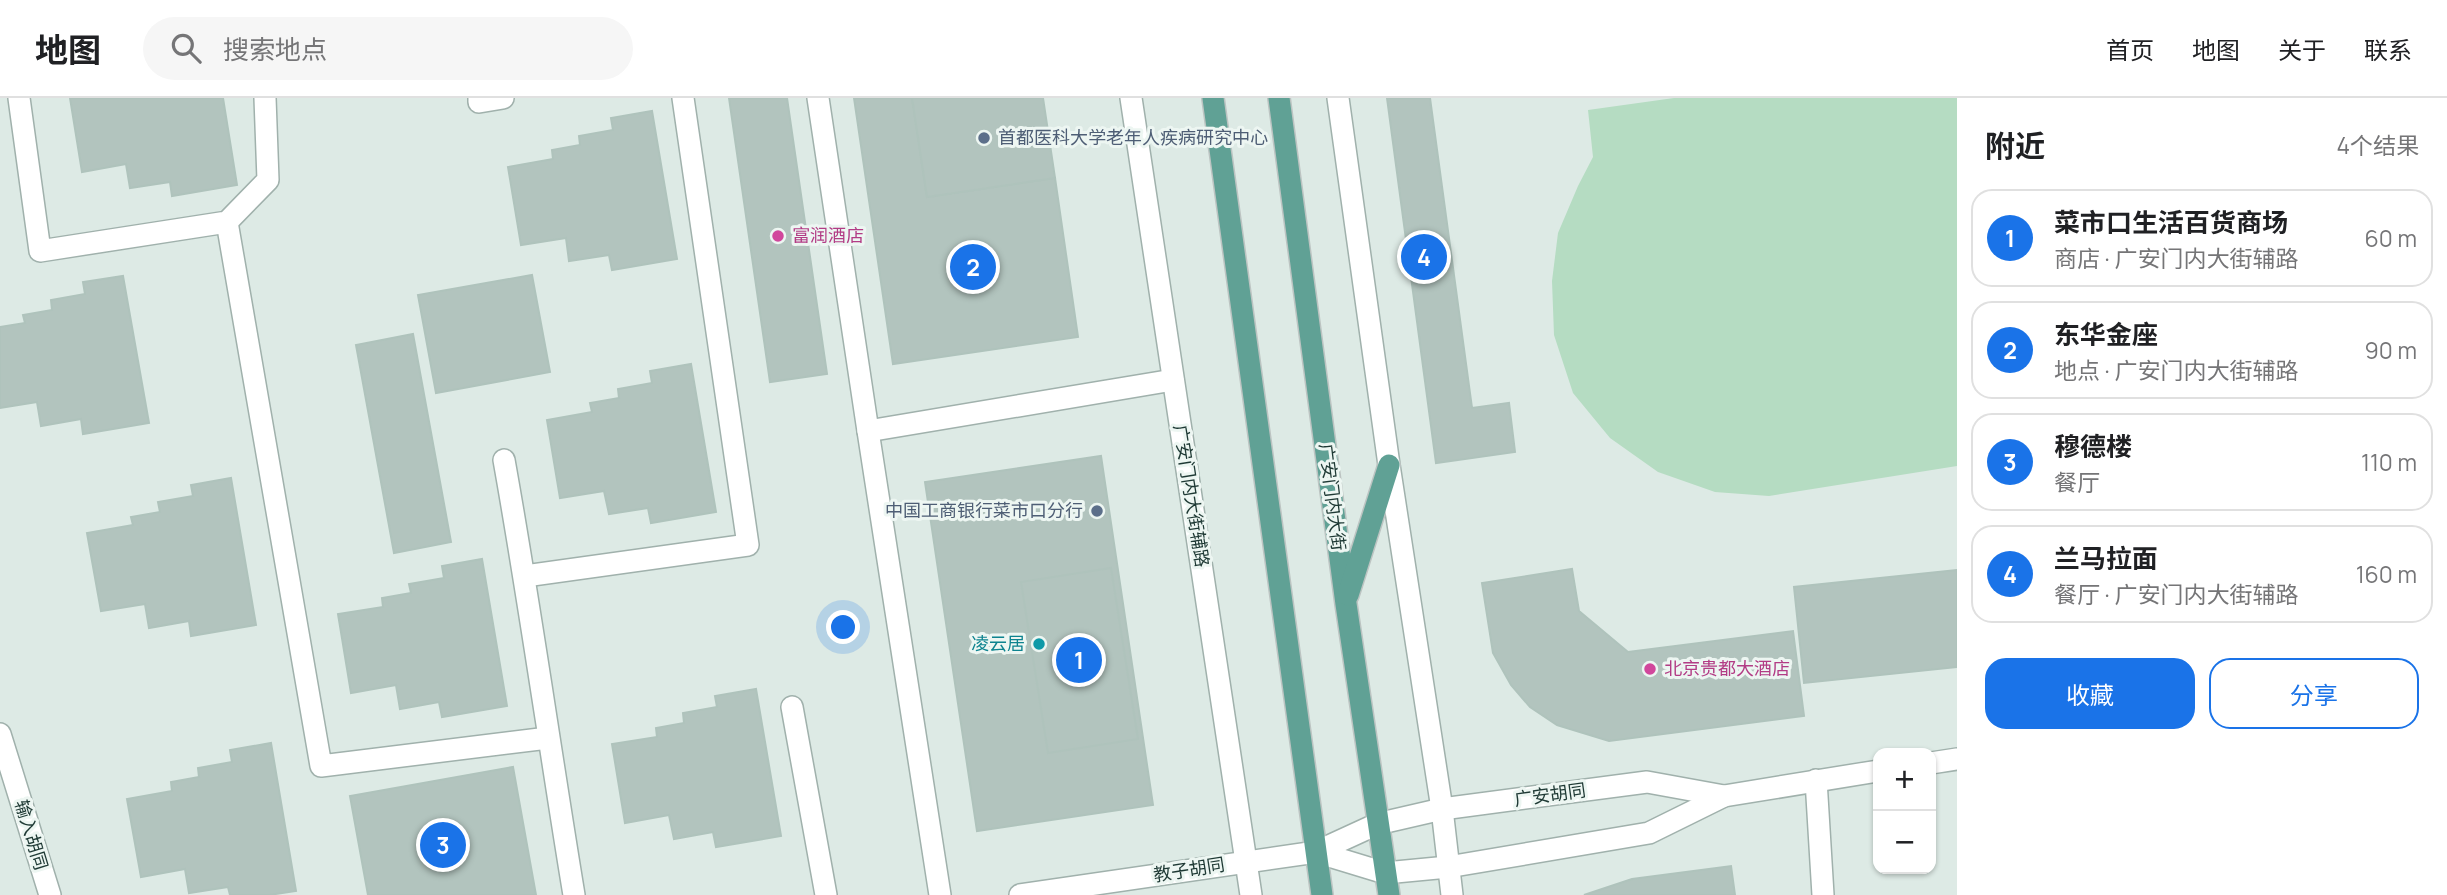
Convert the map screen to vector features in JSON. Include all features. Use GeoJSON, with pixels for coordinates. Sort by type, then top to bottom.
{"type":"FeatureCollection","features":[{"type":"Feature","properties":{"kind":"main road"},"geometry":{"type":"LineString","coordinates":[[1213,98],[1322,895]]}},
{"type":"Feature","properties":{"kind":"main road","name":"广安门内大街"},"geometry":{"type":"LineString","coordinates":[[1279,98],[1346,604],[1388,895]]}},
{"type":"Feature","properties":{"kind":"main road"},"geometry":{"type":"LineString","coordinates":[[1346,604],[1389,466]]}},
{"type":"Feature","properties":{"kind":"street"},"geometry":{"type":"LineString","coordinates":[[19,98],[40,251],[227,222],[268,180],[265,98]]}},
{"type":"Feature","properties":{"kind":"street"},"geometry":{"type":"LineString","coordinates":[[479,98],[479,102],[503,98]]}},
{"type":"Feature","properties":{"kind":"street"},"geometry":{"type":"LineString","coordinates":[[525,576],[748,545],[683,98]]}},
{"type":"Feature","properties":{"kind":"street"},"geometry":{"type":"LineString","coordinates":[[818,98],[940,895]]}},
{"type":"Feature","properties":{"kind":"street","name":"广安门内大街辅路"},"geometry":{"type":"LineString","coordinates":[[1131,98],[1251,895]]}},
{"type":"Feature","properties":{"kind":"street"},"geometry":{"type":"LineString","coordinates":[[1338,98],[1389,466],[1442,809],[1452,895]]}},
{"type":"Feature","properties":{"kind":"street"},"geometry":{"type":"LineString","coordinates":[[227,222],[321,766],[548,738]]}},
{"type":"Feature","properties":{"kind":"street"},"geometry":{"type":"LineString","coordinates":[[868,431],[1173,380]]}},
{"type":"Feature","properties":{"kind":"street"},"geometry":{"type":"LineString","coordinates":[[504,460],[525,576],[574,895]]}},
{"type":"Feature","properties":{"kind":"street"},"geometry":{"type":"LineString","coordinates":[[792,707],[826,895]]}},
{"type":"Feature","properties":{"kind":"street","name":"输入胡同"},"geometry":{"type":"LineString","coordinates":[[0,734],[50,895]]}},
{"type":"Feature","properties":{"kind":"street"},"geometry":{"type":"LineString","coordinates":[[1936,762],[1957,759]]}},
{"type":"Feature","properties":{"kind":"street","name":"广安胡同"},"geometry":{"type":"LineString","coordinates":[[1385,873],[1448,867],[1649,833],[1724,796],[1873,772]]}},
{"type":"Feature","properties":{"kind":"street"},"geometry":{"type":"LineString","coordinates":[[1816,780],[1823,895]]}},
{"type":"Feature","properties":{"kind":"street","name":"广安胡同"},"geometry":{"type":"LineString","coordinates":[[1316,852],[1377,824],[1442,809],[1647,782],[1724,796]]}},
{"type":"Feature","properties":{"kind":"street"},"geometry":{"type":"LineString","coordinates":[[1316,852],[1385,873]]}},
{"type":"Feature","properties":{"kind":"street","name":"教子胡同"},"geometry":{"type":"LineString","coordinates":[[1020,895],[1316,852]]}},
{"type":"Feature","properties":{"kind":"green space"},"geometry":{"type":"Polygon","coordinates":[[[1674,98],[1957,98],[1957,466],[1769,496],[1715,492],[1658,472],[1610,438],[1573,393],[1554,335],[1552,281],[1558,233],[1593,157],[1588,110],[1674,98]]]}},
{"type":"Feature","properties":{"kind":"building"},"geometry":{"type":"Polygon","coordinates":[[[70,98],[223,98],[237,185],[172,196],[170,182],[130,188],[126,164],[82,172],[70,98]]]}},
{"type":"Feature","properties":{"kind":"building","name":"富润酒店"},"geometry":{"type":"Polygon","coordinates":[[[729,98],[787,98],[827,374],[770,382],[729,98]]]}},
{"type":"Feature","properties":{"kind":"building"},"geometry":{"type":"Polygon","coordinates":[[[854,98],[912,98],[927,197],[1055,178],[1078,337],[893,364],[854,98]]]}},
{"type":"Feature","properties":{"kind":"building","name":"首都医科大学老年人疾病研究中心"},"geometry":{"type":"Polygon","coordinates":[[[912,98],[1043,98],[1055,178],[927,197],[912,98]]]}},
{"type":"Feature","properties":{"kind":"building"},"geometry":{"type":"Polygon","coordinates":[[[1387,98],[1430,98],[1472,408],[1509,403],[1515,452],[1436,463],[1387,98]]]}},
{"type":"Feature","properties":{"kind":"building"},"geometry":{"type":"Polygon","coordinates":[[[652,111],[677,259],[612,270],[609,255],[569,261],[566,238],[521,245],[508,167],[553,159],[552,150],[580,145],[579,136],[613,130],[611,118],[652,111]]]}},
{"type":"Feature","properties":{"kind":"building"},"geometry":{"type":"Polygon","coordinates":[[[532,275],[550,372],[436,393],[418,295],[532,275]]]}},
{"type":"Feature","properties":{"kind":"building"},"geometry":{"type":"Polygon","coordinates":[[[123,276],[149,423],[83,434],[81,419],[41,426],[37,402],[0,408],[0,327],[25,323],[23,315],[52,310],[51,300],[85,294],[83,282],[123,276]]]}},
{"type":"Feature","properties":{"kind":"building"},"geometry":{"type":"Polygon","coordinates":[[[413,334],[451,542],[394,553],[356,345],[413,334]]]}},
{"type":"Feature","properties":{"kind":"building"},"geometry":{"type":"Polygon","coordinates":[[[691,364],[716,512],[651,523],[648,508],[609,514],[604,491],[560,498],[547,420],[592,412],[590,403],[619,398],[618,389],[652,383],[650,371],[691,364]]]}},
{"type":"Feature","properties":{"kind":"building","name":"凌云居"},"geometry":{"type":"Polygon","coordinates":[[[1101,456],[1153,805],[977,831],[925,482],[1101,456]]]}},
{"type":"Feature","properties":{"kind":"building"},"geometry":{"type":"Polygon","coordinates":[[[231,478],[256,625],[191,636],[189,621],[149,628],[145,604],[101,611],[87,533],[133,525],[131,517],[160,512],[158,502],[193,496],[191,485],[231,478]]]}},
{"type":"Feature","properties":{"kind":"building"},"geometry":{"type":"Polygon","coordinates":[[[482,559],[507,706],[442,717],[439,702],[400,709],[396,685],[351,693],[338,614],[383,607],[382,598],[411,593],[409,584],[444,578],[442,566],[482,559]]]}},
{"type":"Feature","properties":{"kind":"building"},"geometry":{"type":"Polygon","coordinates":[[[1111,568],[1138,739],[1048,753],[1021,582],[1111,568]]]}},
{"type":"Feature","properties":{"kind":"building","name":"北京贵都大酒店"},"geometry":{"type":"Polygon","coordinates":[[[1572,569],[1579,611],[1628,652],[1793,631],[1804,716],[1609,741],[1557,725],[1530,707],[1511,685],[1493,653],[1482,583],[1572,569]]]}},
{"type":"Feature","properties":{"kind":"building"},"geometry":{"type":"Polygon","coordinates":[[[1957,570],[1957,667],[1804,683],[1794,587],[1957,570]]]}},
{"type":"Feature","properties":{"kind":"building"},"geometry":{"type":"Polygon","coordinates":[[[756,689],[781,836],[716,847],[713,832],[674,839],[669,815],[625,823],[612,744],[657,737],[656,728],[684,723],[683,713],[717,707],[715,696],[756,689]]]}},
{"type":"Feature","properties":{"kind":"building"},"geometry":{"type":"Polygon","coordinates":[[[271,743],[296,891],[269,895],[230,895],[228,887],[189,893],[185,869],[141,877],[127,799],[172,791],[171,782],[199,777],[198,768],[232,762],[230,750],[271,743]]]}},
{"type":"Feature","properties":{"kind":"building"},"geometry":{"type":"Polygon","coordinates":[[[513,767],[536,895],[368,895],[350,796],[513,767]]]}},
{"type":"Feature","properties":{"kind":"building"},"geometry":{"type":"Polygon","coordinates":[[[1731,866],[1735,895],[1584,895],[1632,879],[1731,866]]]}},
{"type":"Feature","properties":{"kind":"place","name":"首都医科大学老年人疾病研究中心"},"geometry":{"type":"Point","coordinates":[984,138]}},
{"type":"Feature","properties":{"kind":"place","name":"富润酒店"},"geometry":{"type":"Point","coordinates":[778,236]}},
{"type":"Feature","properties":{"kind":"place","name":"兰马拉面"},"geometry":{"type":"Point","coordinates":[1424,257]}},
{"type":"Feature","properties":{"kind":"place","name":"东华金座"},"geometry":{"type":"Point","coordinates":[973,267]}},
{"type":"Feature","properties":{"kind":"place","name":"中国工商银行菜市口分行"},"geometry":{"type":"Point","coordinates":[1097,511]}},
{"type":"Feature","properties":{"kind":"place","name":"凌云居"},"geometry":{"type":"Point","coordinates":[1039,644]}},
{"type":"Feature","properties":{"kind":"place","name":"菜市口生活百货商场"},"geometry":{"type":"Point","coordinates":[1079,660]}},
{"type":"Feature","properties":{"kind":"place","name":"北京贵都大酒店"},"geometry":{"type":"Point","coordinates":[1650,669]}},
{"type":"Feature","properties":{"kind":"place","name":"穆德楼"},"geometry":{"type":"Point","coordinates":[443,845]}}]}
